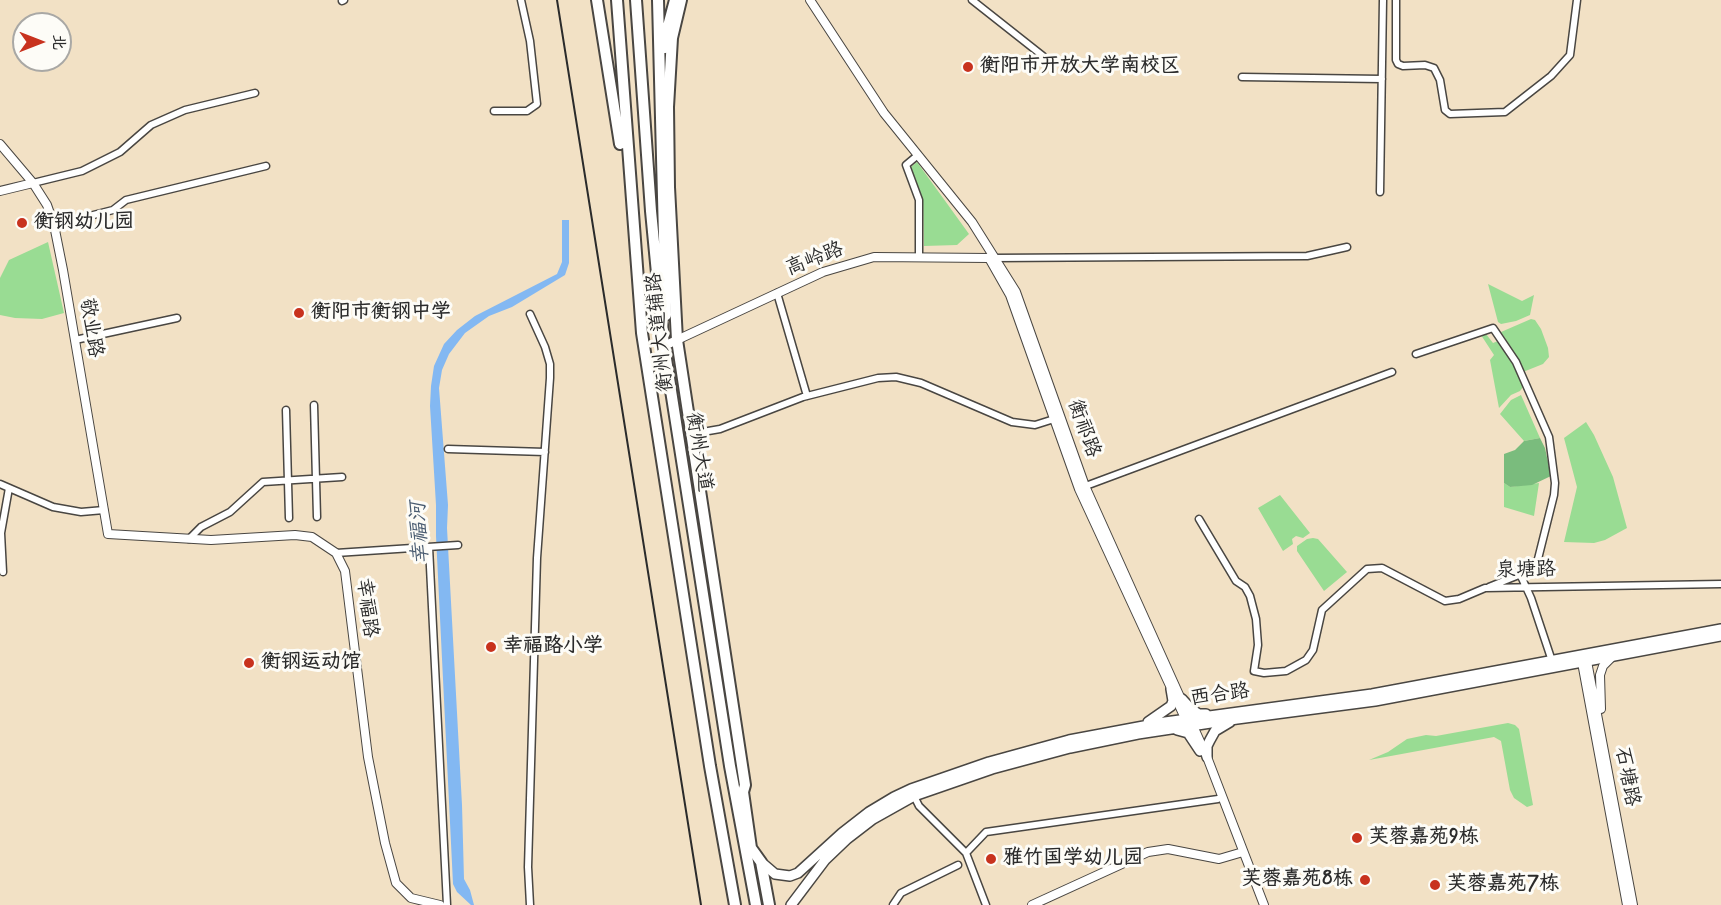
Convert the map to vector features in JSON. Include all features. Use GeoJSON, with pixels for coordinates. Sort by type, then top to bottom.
{"type":"FeatureCollection","features":[{"type":"Feature","properties":{"kind":"main road"},"geometry":{"type":"LineString","coordinates":[[597,0],[632,215]]}},
{"type":"Feature","properties":{"kind":"main road","name":"衡州大道"},"geometry":{"type":"LineString","coordinates":[[617,0],[642,333],[710,766],[735,905]]}},
{"type":"Feature","properties":{"kind":"main road","name":"衡州大道"},"geometry":{"type":"LineString","coordinates":[[636,0],[652,222],[664,346],[692,530],[748,845],[756,905]]}},
{"type":"Feature","properties":{"kind":"main road"},"geometry":{"type":"LineString","coordinates":[[658,0],[666,300],[664,346]]}},
{"type":"Feature","properties":{"kind":"main road"},"geometry":{"type":"LineString","coordinates":[[660,102],[667,30],[675,0]]}},
{"type":"Feature","properties":{"kind":"main road","name":"衡州大道辅路"},"geometry":{"type":"LineString","coordinates":[[681,0],[670,57],[668,107],[676,340],[745,785],[743,792],[748,845],[761,862],[769,905]]}},
{"type":"Feature","properties":{"kind":"main road","name":"西合路"},"geometry":{"type":"LineString","coordinates":[[761,862],[775,874],[782,876],[798,873],[842,832],[869,812],[911,789],[1032,749],[1137,727],[1237,719],[1376,701],[1721,629]]}},
{"type":"Feature","properties":{"kind":"main road","name":"西合路"},"geometry":{"type":"LineString","coordinates":[[791,905],[825,860],[873,819],[914,796],[992,769],[1166,729],[1218,714],[1372,694],[1552,661],[1611,658],[1721,636]]}},
{"type":"Feature","properties":{"kind":"main road"},"geometry":{"type":"LineString","coordinates":[[1137,727],[1155,718],[1171,706],[1173,701],[1171,689]]}},
{"type":"Feature","properties":{"kind":"main road"},"geometry":{"type":"LineString","coordinates":[[1182,699],[1199,714],[1218,714]]}},
{"type":"Feature","properties":{"kind":"main road"},"geometry":{"type":"LineString","coordinates":[[1204,754],[1215,731],[1237,719]]}},
{"type":"Feature","properties":{"kind":"main road"},"geometry":{"type":"LineString","coordinates":[[1166,729],[1188,733],[1204,754]]}},
{"type":"Feature","properties":{"kind":"street"},"geometry":{"type":"LineString","coordinates":[[494,111],[527,111],[537,104],[530,41],[521,0]]}},
{"type":"Feature","properties":{"kind":"street","name":"衡祁路"},"geometry":{"type":"LineString","coordinates":[[808,0],[882,115],[970,225],[1017,292],[1082,487],[1182,699],[1189,722]]}},
{"type":"Feature","properties":{"kind":"street"},"geometry":{"type":"LineString","coordinates":[[972,0],[1043,56]]}},
{"type":"Feature","properties":{"kind":"street"},"geometry":{"type":"LineString","coordinates":[[1380,192],[1383,0]]}},
{"type":"Feature","properties":{"kind":"street"},"geometry":{"type":"LineString","coordinates":[[1396,0],[1396,60],[1398,64],[1425,65],[1434,68],[1440,80],[1447,113],[1500,114],[1551,76],[1570,55],[1577,0]]}},
{"type":"Feature","properties":{"kind":"street"},"geometry":{"type":"LineString","coordinates":[[1242,77],[1382,79]]}},
{"type":"Feature","properties":{"kind":"street"},"geometry":{"type":"LineString","coordinates":[[0,191],[82,171],[120,152],[151,125],[185,110],[255,93]]}},
{"type":"Feature","properties":{"kind":"street","name":"敬业路"},"geometry":{"type":"LineString","coordinates":[[0,144],[33,183],[47,205],[54,225],[108,534],[189,539]]}},
{"type":"Feature","properties":{"kind":"street"},"geometry":{"type":"LineString","coordinates":[[917,156],[906,165],[919,200],[920,256]]}},
{"type":"Feature","properties":{"kind":"street"},"geometry":{"type":"LineString","coordinates":[[54,225],[113,210],[126,200],[266,165]]}},
{"type":"Feature","properties":{"kind":"street"},"geometry":{"type":"LineString","coordinates":[[992,258],[1307,256],[1347,247]]}},
{"type":"Feature","properties":{"kind":"street","name":"高岭路"},"geometry":{"type":"LineString","coordinates":[[664,346],[823,272],[874,257],[992,258]]}},
{"type":"Feature","properties":{"kind":"street","name":"衡祁路"},"geometry":{"type":"LineString","coordinates":[[992,258],[1010,295],[1054,419],[1082,487],[1171,689],[1204,754],[1259,905]]}},
{"type":"Feature","properties":{"kind":"street"},"geometry":{"type":"LineString","coordinates":[[777,293],[807,396]]}},
{"type":"Feature","properties":{"kind":"street"},"geometry":{"type":"LineString","coordinates":[[530,314],[550,364],[537,558],[528,867],[530,905]]}},
{"type":"Feature","properties":{"kind":"street"},"geometry":{"type":"LineString","coordinates":[[75,340],[177,318]]}},
{"type":"Feature","properties":{"kind":"street"},"geometry":{"type":"LineString","coordinates":[[1416,354],[1493,328],[1516,362],[1549,437],[1555,483],[1545,537],[1538,559],[1531,570],[1485,588]]}},
{"type":"Feature","properties":{"kind":"street"},"geometry":{"type":"LineString","coordinates":[[1082,487],[1392,372]]}},
{"type":"Feature","properties":{"kind":"street"},"geometry":{"type":"LineString","coordinates":[[691,434],[720,429],[807,396],[878,378],[896,376],[921,383],[1012,422],[1035,425],[1054,419]]}},
{"type":"Feature","properties":{"kind":"street"},"geometry":{"type":"LineString","coordinates":[[314,405],[317,517]]}},
{"type":"Feature","properties":{"kind":"street"},"geometry":{"type":"LineString","coordinates":[[286,410],[289,518]]}},
{"type":"Feature","properties":{"kind":"street"},"geometry":{"type":"LineString","coordinates":[[448,449],[545,452]]}},
{"type":"Feature","properties":{"kind":"street"},"geometry":{"type":"LineString","coordinates":[[189,539],[201,527],[230,512],[263,482],[342,477]]}},
{"type":"Feature","properties":{"kind":"street"},"geometry":{"type":"LineString","coordinates":[[0,484],[53,507],[81,512],[104,510]]}},
{"type":"Feature","properties":{"kind":"street"},"geometry":{"type":"LineString","coordinates":[[3,572],[0,533],[9,488]]}},
{"type":"Feature","properties":{"kind":"street","name":"泉塘路"},"geometry":{"type":"LineString","coordinates":[[1199,519],[1236,581],[1245,587],[1250,596],[1256,619],[1258,645],[1254,670],[1264,673],[1286,670],[1306,660],[1313,650],[1322,610],[1367,569],[1382,568],[1445,601],[1459,599],[1485,588],[1721,584]]}},
{"type":"Feature","properties":{"kind":"street"},"geometry":{"type":"LineString","coordinates":[[189,539],[211,540],[295,535],[312,537],[336,553],[456,545]]}},
{"type":"Feature","properties":{"kind":"street"},"geometry":{"type":"LineString","coordinates":[[431,547],[447,905]]}},
{"type":"Feature","properties":{"kind":"street","name":"幸福路"},"geometry":{"type":"LineString","coordinates":[[336,553],[345,571],[368,757],[385,843],[396,883],[411,898],[440,905]]}},
{"type":"Feature","properties":{"kind":"street"},"geometry":{"type":"LineString","coordinates":[[1521,574],[1552,661]]}},
{"type":"Feature","properties":{"kind":"street"},"geometry":{"type":"LineString","coordinates":[[1603,747],[1600,675],[1603,666],[1611,658]]}},
{"type":"Feature","properties":{"kind":"street","name":"石塘路"},"geometry":{"type":"LineString","coordinates":[[1584,659],[1633,905]]}},
{"type":"Feature","properties":{"kind":"street","name":"石塘路"},"geometry":{"type":"LineString","coordinates":[[1584,659],[1627,905]]}},
{"type":"Feature","properties":{"kind":"street","name":"衡祁路"},"geometry":{"type":"LineString","coordinates":[[1204,754],[1218,799],[1264,905]]}},
{"type":"Feature","properties":{"kind":"street"},"geometry":{"type":"LineString","coordinates":[[914,796],[919,806],[966,853],[986,905]]}},
{"type":"Feature","properties":{"kind":"street"},"geometry":{"type":"LineString","coordinates":[[966,853],[986,832],[1218,799]]}},
{"type":"Feature","properties":{"kind":"street"},"geometry":{"type":"LineString","coordinates":[[1032,905],[1148,852],[1168,849],[1219,859],[1240,853]]}},
{"type":"Feature","properties":{"kind":"street"},"geometry":{"type":"LineString","coordinates":[[1040,905],[1148,855],[1168,852],[1219,863],[1240,853]]}},
{"type":"Feature","properties":{"kind":"street"},"geometry":{"type":"LineString","coordinates":[[893,905],[901,893],[958,865]]}},
{"type":"Feature","properties":{"kind":"green space"},"geometry":{"type":"Polygon","coordinates":[[[917,162],[969,234],[957,245],[924,246],[923,201],[911,167],[917,162]]]}},
{"type":"Feature","properties":{"kind":"green space"},"geometry":{"type":"Polygon","coordinates":[[[48,242],[64,313],[42,319],[0,315],[0,278],[9,260],[48,242]]]}},
{"type":"Feature","properties":{"kind":"green space"},"geometry":{"type":"Polygon","coordinates":[[[1488,284],[1522,301],[1534,295],[1530,315],[1516,321],[1501,324],[1498,322],[1488,284]]]}},
{"type":"Feature","properties":{"kind":"green space"},"geometry":{"type":"Polygon","coordinates":[[[1531,319],[1535,320],[1541,329],[1549,357],[1543,364],[1523,372],[1517,357],[1501,332],[1531,319]]]}},
{"type":"Feature","properties":{"kind":"green space"},"geometry":{"type":"Polygon","coordinates":[[[1486,334],[1493,343],[1498,341],[1503,348],[1517,371],[1523,387],[1511,395],[1499,408],[1490,360],[1494,355],[1481,335],[1486,334]]]}},
{"type":"Feature","properties":{"kind":"green space"},"geometry":{"type":"Polygon","coordinates":[[[1521,395],[1540,438],[1524,441],[1500,414],[1511,400],[1521,395]]]}},
{"type":"Feature","properties":{"kind":"green space"},"geometry":{"type":"Polygon","coordinates":[[[1586,422],[1613,477],[1627,528],[1605,540],[1594,543],[1564,542],[1577,487],[1564,438],[1586,422]]]}},
{"type":"Feature","properties":{"kind":"green space"},"geometry":{"type":"Polygon","coordinates":[[[1540,438],[1545,448],[1551,476],[1532,485],[1510,487],[1504,483],[1504,454],[1515,450],[1524,441],[1540,438]]]}},
{"type":"Feature","properties":{"kind":"green space"},"geometry":{"type":"Polygon","coordinates":[[[1504,483],[1510,487],[1539,483],[1534,516],[1504,507],[1504,483]]]}},
{"type":"Feature","properties":{"kind":"green space"},"geometry":{"type":"Polygon","coordinates":[[[1280,495],[1310,533],[1303,538],[1296,536],[1292,539],[1293,544],[1283,551],[1258,508],[1280,495]]]}},
{"type":"Feature","properties":{"kind":"green space"},"geometry":{"type":"Polygon","coordinates":[[[1313,538],[1318,539],[1347,572],[1324,591],[1297,551],[1297,546],[1313,538]]]}},
{"type":"Feature","properties":{"kind":"green space"},"geometry":{"type":"Polygon","coordinates":[[[1508,723],[1519,729],[1533,805],[1527,807],[1514,798],[1510,790],[1501,741],[1494,737],[1369,760],[1388,752],[1407,739],[1508,723]]]}},
{"type":"Feature","properties":{"kind":"water"},"geometry":{"type":"Polygon","coordinates":[[[562,220],[569,220],[569,263],[565,275],[512,307],[489,316],[465,333],[449,354],[442,370],[439,388],[448,505],[447,528],[464,879],[474,905],[471,905],[457,892],[453,884],[430,406],[431,386],[434,366],[444,344],[457,330],[475,316],[557,274],[562,262],[562,220]]]}},
{"type":"Feature","properties":{"kind":"railway"},"geometry":{"type":"LineString","coordinates":[[557,0],[701,905]]}},
{"type":"Feature","properties":{"kind":"place","name":"衡阳市开放大学南校区"},"geometry":{"type":"Point","coordinates":[968,67]}},
{"type":"Feature","properties":{"kind":"place","name":"衡钢幼儿园"},"geometry":{"type":"Point","coordinates":[22,223]}},
{"type":"Feature","properties":{"kind":"place","name":"衡阳市衡钢中学"},"geometry":{"type":"Point","coordinates":[299,313]}},
{"type":"Feature","properties":{"kind":"place","name":"幸福路小学"},"geometry":{"type":"Point","coordinates":[491,647]}},
{"type":"Feature","properties":{"kind":"place","name":"衡钢运动馆"},"geometry":{"type":"Point","coordinates":[249,663]}},
{"type":"Feature","properties":{"kind":"place","name":"芙蓉嘉苑9栋"},"geometry":{"type":"Point","coordinates":[1357,838]}},
{"type":"Feature","properties":{"kind":"place","name":"雅竹国学幼儿园"},"geometry":{"type":"Point","coordinates":[991,859]}},
{"type":"Feature","properties":{"kind":"place","name":"芙蓉嘉苑8栋"},"geometry":{"type":"Point","coordinates":[1365,880]}},
{"type":"Feature","properties":{"kind":"place","name":"芙蓉嘉苑7栋"},"geometry":{"type":"Point","coordinates":[1435,885]}},
{"type":"Feature","properties":{"kind":"water label","name":"幸福河"},"geometry":{"type":"Point","coordinates":[421,533]}}]}
